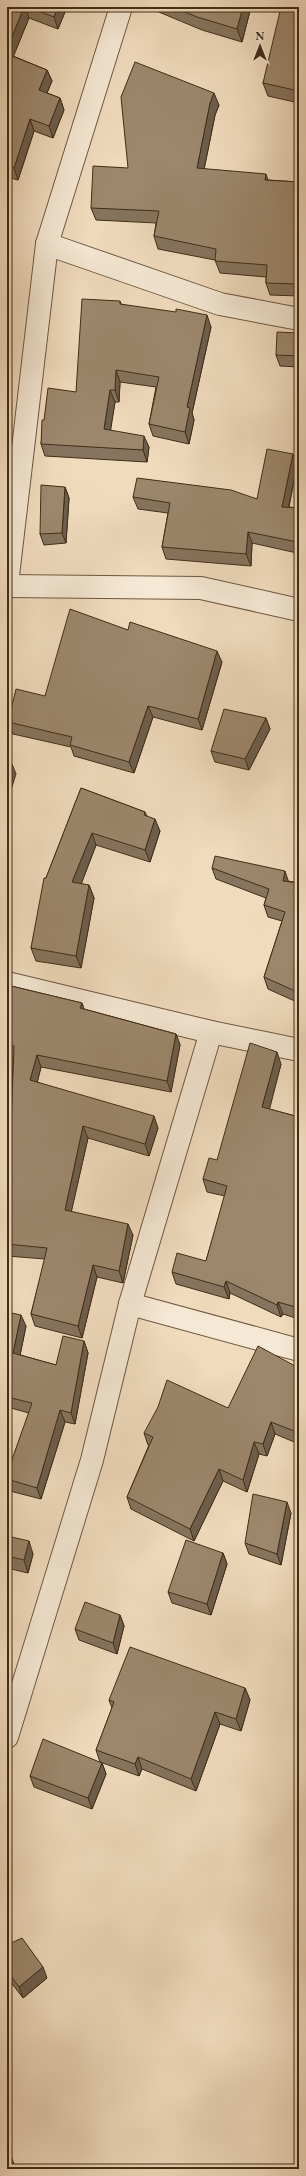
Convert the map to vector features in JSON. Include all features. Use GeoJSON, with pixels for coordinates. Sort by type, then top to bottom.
{"type":"FeatureCollection","features":[{"type":"Feature","properties":{"kind":"street"},"geometry":{"type":"LineString","coordinates":[[121,7],[47,244],[7,585],[201,588],[299,610]]}},
{"type":"Feature","properties":{"kind":"street"},"geometry":{"type":"LineString","coordinates":[[47,244],[220,304],[299,319]]}},
{"type":"Feature","properties":{"kind":"street"},"geometry":{"type":"LineString","coordinates":[[7,983],[211,1032],[299,1050]]}},
{"type":"Feature","properties":{"kind":"street"},"geometry":{"type":"LineString","coordinates":[[7,1737],[92,1460],[130,1304],[211,1032]]}},
{"type":"Feature","properties":{"kind":"street"},"geometry":{"type":"LineString","coordinates":[[130,1304],[299,1350]]}},
{"type":"Feature","properties":{"kind":"building"},"geometry":{"type":"Polygon","coordinates":[[[7,7],[24,7],[7,49],[7,7]]]}},
{"type":"Feature","properties":{"kind":"building"},"geometry":{"type":"Polygon","coordinates":[[[28,7],[58,7],[54,17],[28,7]]]}},
{"type":"Feature","properties":{"kind":"building"},"geometry":{"type":"Polygon","coordinates":[[[173,7],[243,7],[237,29],[197,17],[173,7]]]}},
{"type":"Feature","properties":{"kind":"building"},"geometry":{"type":"Polygon","coordinates":[[[281,7],[299,7],[299,91],[263,83],[281,7]]]}},
{"type":"Feature","properties":{"kind":"building"},"geometry":{"type":"Polygon","coordinates":[[[7,54],[47,70],[39,90],[60,98],[49,126],[30,119],[14,168],[7,166],[7,54]]]}},
{"type":"Feature","properties":{"kind":"building"},"geometry":{"type":"Polygon","coordinates":[[[135,62],[214,93],[210,103],[197,168],[266,174],[265,180],[299,182],[299,275],[296,275],[296,284],[266,283],[267,265],[215,261],[216,249],[154,236],[159,211],[91,208],[93,166],[128,168],[121,97],[135,62]]]}},
{"type":"Feature","properties":{"kind":"building"},"geometry":{"type":"Polygon","coordinates":[[[82,299],[120,301],[120,304],[176,312],[176,309],[207,315],[187,407],[190,408],[185,432],[149,424],[159,377],[116,370],[115,390],[110,390],[104,429],[144,436],[143,450],[41,444],[42,420],[44,420],[48,388],[76,392],[82,299]]]}},
{"type":"Feature","properties":{"kind":"building"},"geometry":{"type":"Polygon","coordinates":[[[277,332],[299,333],[299,356],[276,355],[277,332]]]}},
{"type":"Feature","properties":{"kind":"building"},"geometry":{"type":"Polygon","coordinates":[[[267,449],[293,454],[282,507],[299,508],[299,559],[296,559],[297,542],[248,532],[246,554],[162,547],[170,503],[133,497],[137,478],[231,490],[257,499],[267,449]]]}},
{"type":"Feature","properties":{"kind":"building"},"geometry":{"type":"Polygon","coordinates":[[[41,485],[65,487],[62,533],[40,534],[41,485]]]}},
{"type":"Feature","properties":{"kind":"building"},"geometry":{"type":"Polygon","coordinates":[[[70,609],[128,630],[130,622],[217,651],[198,719],[148,706],[129,762],[70,745],[72,737],[8,722],[16,689],[45,696],[70,609]]]}},
{"type":"Feature","properties":{"kind":"building"},"geometry":{"type":"Polygon","coordinates":[[[224,709],[266,718],[245,759],[211,751],[224,709]]]}},
{"type":"Feature","properties":{"kind":"building"},"geometry":{"type":"Polygon","coordinates":[[[7,761],[12,764],[7,779],[7,761]]]}},
{"type":"Feature","properties":{"kind":"building"},"geometry":{"type":"Polygon","coordinates":[[[81,788],[145,812],[144,815],[155,819],[145,850],[92,833],[72,882],[89,885],[76,956],[31,948],[44,878],[46,878],[81,788]]]}},
{"type":"Feature","properties":{"kind":"building"},"geometry":{"type":"Polygon","coordinates":[[[215,856],[285,871],[283,881],[299,883],[299,991],[295,991],[264,977],[285,912],[264,905],[269,889],[212,868],[215,856]]]}},
{"type":"Feature","properties":{"kind":"building"},"geometry":{"type":"Polygon","coordinates":[[[7,985],[82,1003],[80,1008],[176,1034],[167,1081],[37,1055],[30,1080],[154,1116],[145,1144],[83,1126],[65,1210],[128,1224],[119,1271],[93,1265],[78,1326],[31,1314],[47,1248],[7,1244],[7,1125],[11,1125],[14,1046],[7,1045],[7,985]]]}},
{"type":"Feature","properties":{"kind":"building"},"geometry":{"type":"Polygon","coordinates":[[[250,1043],[277,1052],[262,1107],[299,1117],[299,1247],[294,1260],[299,1262],[299,1308],[278,1302],[277,1305],[226,1281],[224,1287],[172,1272],[177,1253],[206,1261],[227,1186],[203,1179],[209,1158],[217,1160],[250,1043]]]}},
{"type":"Feature","properties":{"kind":"building"},"geometry":{"type":"Polygon","coordinates":[[[7,1312],[21,1315],[13,1353],[56,1365],[63,1336],[84,1341],[71,1413],[60,1410],[37,1488],[7,1479],[7,1474],[32,1403],[7,1397],[7,1312]]]}},
{"type":"Feature","properties":{"kind":"building"},"geometry":{"type":"Polygon","coordinates":[[[258,1346],[299,1368],[299,1433],[271,1422],[263,1444],[254,1442],[243,1480],[219,1469],[190,1529],[127,1497],[153,1437],[144,1433],[158,1407],[167,1380],[228,1408],[258,1346]]]}},
{"type":"Feature","properties":{"kind":"building"},"geometry":{"type":"Polygon","coordinates":[[[253,1494],[287,1502],[277,1554],[245,1543],[253,1494]]]}},
{"type":"Feature","properties":{"kind":"building"},"geometry":{"type":"Polygon","coordinates":[[[7,1536],[29,1541],[24,1560],[7,1556],[7,1536]]]}},
{"type":"Feature","properties":{"kind":"building"},"geometry":{"type":"Polygon","coordinates":[[[186,1540],[223,1553],[207,1604],[168,1592],[186,1540]]]}},
{"type":"Feature","properties":{"kind":"building"},"geometry":{"type":"Polygon","coordinates":[[[299,1593],[299,1610],[295,1608],[299,1593]]]}},
{"type":"Feature","properties":{"kind":"building"},"geometry":{"type":"Polygon","coordinates":[[[85,1602],[120,1615],[113,1643],[75,1629],[85,1602]]]}},
{"type":"Feature","properties":{"kind":"building"},"geometry":{"type":"Polygon","coordinates":[[[130,1647],[245,1688],[236,1719],[215,1712],[191,1779],[138,1757],[135,1764],[96,1750],[114,1702],[109,1700],[130,1647]]]}},
{"type":"Feature","properties":{"kind":"building"},"geometry":{"type":"Polygon","coordinates":[[[43,1739],[102,1763],[88,1798],[30,1776],[43,1739]]]}},
{"type":"Feature","properties":{"kind":"building"},"geometry":{"type":"Polygon","coordinates":[[[22,1938],[43,1967],[19,1987],[7,1971],[7,1945],[22,1938]]]}},
{"type":"Feature","properties":{"kind":"building"},"geometry":{"type":"Polygon","coordinates":[[[7,2147],[10,2153],[7,2155],[7,2147]]]}}]}
